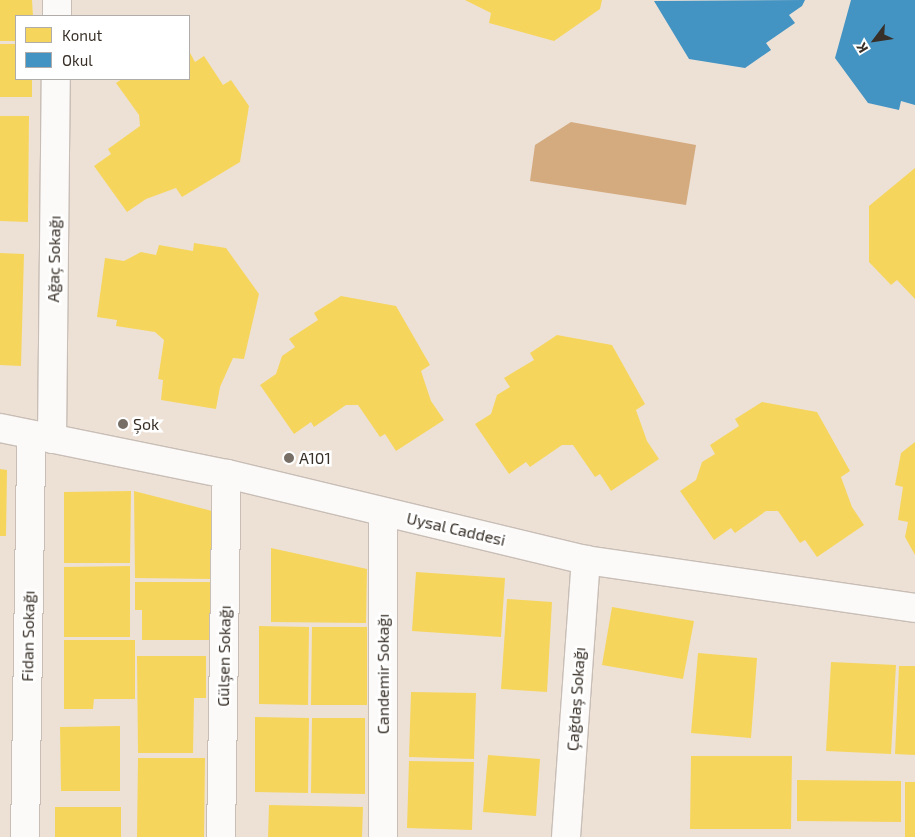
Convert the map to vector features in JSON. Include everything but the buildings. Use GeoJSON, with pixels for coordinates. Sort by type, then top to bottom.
{"type":"FeatureCollection","features":[{"type":"Feature","properties":{"kind":"street"},"geometry":{"type":"LineString","coordinates":[[57,0],[57,15]]}},
{"type":"Feature","properties":{"kind":"street","name":"Ağaç Sokağı"},"geometry":{"type":"LineString","coordinates":[[41,437],[56,80]]}},
{"type":"Feature","properties":{"kind":"street","name":"Uysal Caddesi"},"geometry":{"type":"LineString","coordinates":[[0,428],[227,474],[586,560],[915,608]]}},
{"type":"Feature","properties":{"kind":"street","name":"Fidan Sokağı"},"geometry":{"type":"LineString","coordinates":[[25,837],[41,437]]}},
{"type":"Feature","properties":{"kind":"street","name":"Gülşen Sokağı"},"geometry":{"type":"LineString","coordinates":[[221,837],[227,474]]}},
{"type":"Feature","properties":{"kind":"street","name":"Candemir Sokağı"},"geometry":{"type":"LineString","coordinates":[[382,837],[383,512]]}},
{"type":"Feature","properties":{"kind":"street","name":"Çağdaş Sokağı"},"geometry":{"type":"LineString","coordinates":[[566,837],[586,560]]}},
{"type":"Feature","properties":{"kind":"shaded area"},"geometry":{"type":"Polygon","coordinates":[[[571,122],[696,145],[686,205],[530,181],[535,145],[571,122]]]}},
{"type":"Feature","properties":{"kind":"place","name":"Şok"},"geometry":{"type":"Point","coordinates":[123,424]}},
{"type":"Feature","properties":{"kind":"place","name":"A101"},"geometry":{"type":"Point","coordinates":[289,458]}}]}
